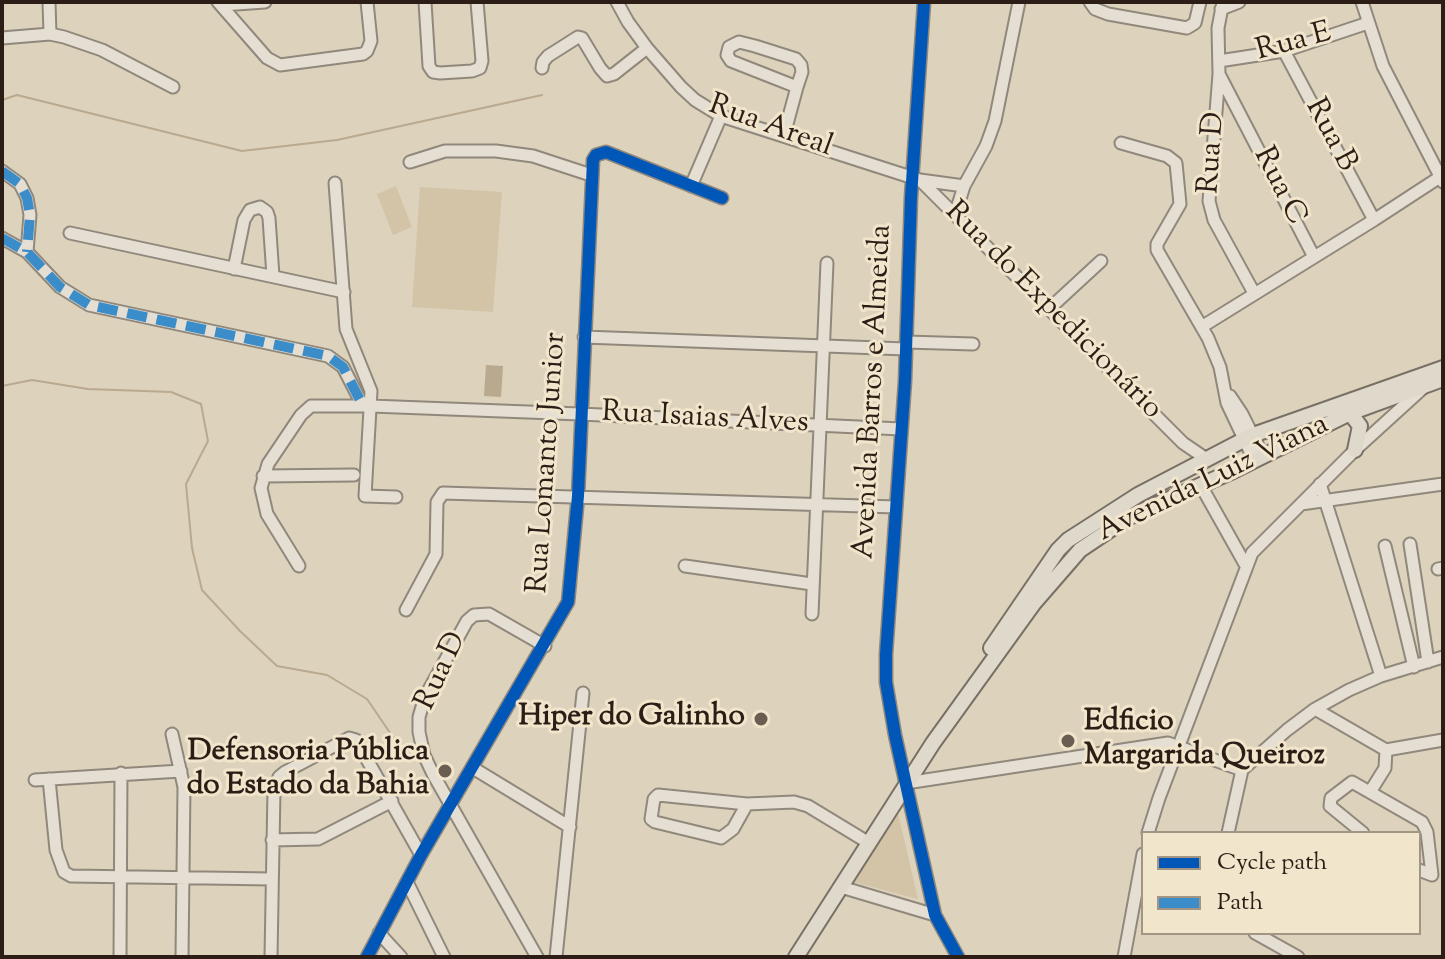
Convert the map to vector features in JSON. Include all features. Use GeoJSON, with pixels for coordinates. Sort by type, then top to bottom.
{"type":"FeatureCollection","features":[{"type":"Feature","properties":{"kind":"main road","name":"Avenida Luiz Viana"},"geometry":{"type":"LineString","coordinates":[[797,957],[1012,615],[1063,555],[1068,540],[1205,458],[1249,437],[1443,368]]}},
{"type":"Feature","properties":{"kind":"main road","name":"Avenida Luiz Viana"},"geometry":{"type":"LineString","coordinates":[[1063,555],[1129,517],[1350,413],[1443,379]]}},
{"type":"Feature","properties":{"kind":"main road"},"geometry":{"type":"LineString","coordinates":[[1350,413],[1360,426],[1355,450]]}},
{"type":"Feature","properties":{"kind":"street"},"geometry":{"type":"LineString","coordinates":[[49,2],[50,34]]}},
{"type":"Feature","properties":{"kind":"street"},"geometry":{"type":"LineString","coordinates":[[220,3],[265,2]]}},
{"type":"Feature","properties":{"kind":"street"},"geometry":{"type":"LineString","coordinates":[[220,3],[267,58],[280,65],[363,54],[371,41],[367,2]]}},
{"type":"Feature","properties":{"kind":"street"},"geometry":{"type":"LineString","coordinates":[[425,2],[429,66],[433,72],[440,73],[480,68],[477,2]]}},
{"type":"Feature","properties":{"kind":"street","name":"Rua Areal"},"geometry":{"type":"LineString","coordinates":[[617,2],[647,48],[689,95],[721,116],[916,179]]}},
{"type":"Feature","properties":{"kind":"street","name":"Avenida Barros e Almeida"},"geometry":{"type":"LineString","coordinates":[[924,2],[886,682],[935,915],[958,957]]}},
{"type":"Feature","properties":{"kind":"street"},"geometry":{"type":"LineString","coordinates":[[955,215],[964,186],[986,146],[995,121],[1019,2]]}},
{"type":"Feature","properties":{"kind":"street"},"geometry":{"type":"LineString","coordinates":[[1090,2],[1095,9],[1108,14],[1187,28],[1195,23],[1200,2]]}},
{"type":"Feature","properties":{"kind":"street"},"geometry":{"type":"LineString","coordinates":[[1222,6],[1239,2]]}},
{"type":"Feature","properties":{"kind":"street"},"geometry":{"type":"LineString","coordinates":[[1203,326],[1442,177],[1391,83],[1362,2]]}},
{"type":"Feature","properties":{"kind":"street","name":"Rua D"},"geometry":{"type":"LineString","coordinates":[[1222,6],[1209,191],[1211,211],[1254,293]]}},
{"type":"Feature","properties":{"kind":"street","name":"Rua E"},"geometry":{"type":"LineString","coordinates":[[1219,68],[1284,51],[1368,23]]}},
{"type":"Feature","properties":{"kind":"street"},"geometry":{"type":"LineString","coordinates":[[2,38],[50,34],[102,50],[173,87]]}},
{"type":"Feature","properties":{"kind":"street"},"geometry":{"type":"LineString","coordinates":[[542,68],[548,56],[578,37],[582,38],[607,76],[647,48]]}},
{"type":"Feature","properties":{"kind":"street"},"geometry":{"type":"LineString","coordinates":[[784,135],[797,87],[802,68],[796,59],[746,43],[735,43],[729,47],[727,55],[731,61],[797,87]]}},
{"type":"Feature","properties":{"kind":"street","name":"Rua B"},"geometry":{"type":"LineString","coordinates":[[1284,51],[1374,220]]}},
{"type":"Feature","properties":{"kind":"street","name":"Rua C"},"geometry":{"type":"LineString","coordinates":[[1219,68],[1314,257]]}},
{"type":"Feature","properties":{"kind":"street"},"geometry":{"type":"LineString","coordinates":[[721,116],[691,186],[722,198]]}},
{"type":"Feature","properties":{"kind":"street"},"geometry":{"type":"LineString","coordinates":[[1121,143],[1167,156],[1178,169],[1180,204],[1157,244],[1157,250],[1203,326],[1220,367],[1226,393],[1236,403],[1258,458]]}},
{"type":"Feature","properties":{"kind":"street"},"geometry":{"type":"LineString","coordinates":[[410,162],[445,151],[496,151],[533,156],[591,175]]}},
{"type":"Feature","properties":{"kind":"street","name":"Rua Lomanto Junior"},"geometry":{"type":"LineString","coordinates":[[367,957],[421,855],[568,602],[578,496],[593,160],[596,155],[606,152],[691,186]]}},
{"type":"Feature","properties":{"kind":"street"},"geometry":{"type":"LineString","coordinates":[[2,171],[20,184],[27,198],[30,215],[27,252]]}},
{"type":"Feature","properties":{"kind":"street","name":"Rua do Expedicionário"},"geometry":{"type":"LineString","coordinates":[[916,179],[964,186]]}},
{"type":"Feature","properties":{"kind":"street","name":"Rua do Expedicionário"},"geometry":{"type":"LineString","coordinates":[[916,179],[1183,443],[1205,458]]}},
{"type":"Feature","properties":{"kind":"street"},"geometry":{"type":"LineString","coordinates":[[335,183],[346,329],[367,379],[365,496],[396,497]]}},
{"type":"Feature","properties":{"kind":"street"},"geometry":{"type":"LineString","coordinates":[[234,269],[244,220],[250,210],[260,207],[269,218],[273,276]]}},
{"type":"Feature","properties":{"kind":"street"},"geometry":{"type":"LineString","coordinates":[[70,233],[344,292]]}},
{"type":"Feature","properties":{"kind":"street"},"geometry":{"type":"LineString","coordinates":[[2,238],[27,252],[60,287],[89,305],[328,356],[343,367],[367,406]]}},
{"type":"Feature","properties":{"kind":"street"},"geometry":{"type":"LineString","coordinates":[[1049,309],[1101,261]]}},
{"type":"Feature","properties":{"kind":"street"},"geometry":{"type":"LineString","coordinates":[[812,614],[827,263]]}},
{"type":"Feature","properties":{"kind":"street"},"geometry":{"type":"LineString","coordinates":[[584,337],[824,344],[973,344]]}},
{"type":"Feature","properties":{"kind":"street"},"geometry":{"type":"LineString","coordinates":[[1149,831],[1245,564],[1261,542],[1427,385]]}},
{"type":"Feature","properties":{"kind":"street","name":"Rua Isaias Alves"},"geometry":{"type":"LineString","coordinates":[[263,476],[268,464],[311,406],[580,414],[901,429]]}},
{"type":"Feature","properties":{"kind":"street","name":"Rua do Expedicionário"},"geometry":{"type":"LineString","coordinates":[[1183,443],[1191,466]]}},
{"type":"Feature","properties":{"kind":"street"},"geometry":{"type":"LineString","coordinates":[[299,566],[267,514],[262,499],[263,476],[354,475]]}},
{"type":"Feature","properties":{"kind":"street"},"geometry":{"type":"LineString","coordinates":[[1200,484],[1245,564]]}},
{"type":"Feature","properties":{"kind":"street"},"geometry":{"type":"LineString","coordinates":[[1320,484],[1381,676]]}},
{"type":"Feature","properties":{"kind":"street"},"geometry":{"type":"LineString","coordinates":[[1300,504],[1443,484]]}},
{"type":"Feature","properties":{"kind":"street"},"geometry":{"type":"LineString","coordinates":[[406,610],[436,554],[437,502],[443,493],[896,507]]}},
{"type":"Feature","properties":{"kind":"street"},"geometry":{"type":"LineString","coordinates":[[1410,544],[1428,662]]}},
{"type":"Feature","properties":{"kind":"street"},"geometry":{"type":"LineString","coordinates":[[1385,546],[1414,667]]}},
{"type":"Feature","properties":{"kind":"street"},"geometry":{"type":"LineString","coordinates":[[685,566],[812,584]]}},
{"type":"Feature","properties":{"kind":"street","name":"Rua D"},"geometry":{"type":"LineString","coordinates":[[537,957],[424,755],[419,717],[425,697],[467,621],[481,613],[489,614],[545,646]]}},
{"type":"Feature","properties":{"kind":"street"},"geometry":{"type":"LineString","coordinates":[[1228,831],[1242,770],[1287,730],[1315,709],[1349,690],[1381,676],[1443,657]]}},
{"type":"Feature","properties":{"kind":"street"},"geometry":{"type":"LineString","coordinates":[[556,957],[583,693]]}},
{"type":"Feature","properties":{"kind":"street"},"geometry":{"type":"LineString","coordinates":[[1315,709],[1386,750],[1443,740]]}},
{"type":"Feature","properties":{"kind":"street"},"geometry":{"type":"LineString","coordinates":[[172,734],[184,787],[182,957]]}},
{"type":"Feature","properties":{"kind":"street"},"geometry":{"type":"LineString","coordinates":[[271,957],[274,790],[279,777],[349,738],[360,744],[421,855]]}},
{"type":"Feature","properties":{"kind":"street"},"geometry":{"type":"LineString","coordinates":[[906,783],[1160,744],[1179,746],[1242,770]]}},
{"type":"Feature","properties":{"kind":"street"},"geometry":{"type":"LineString","coordinates":[[1370,792],[1385,768],[1386,750]]}},
{"type":"Feature","properties":{"kind":"street"},"geometry":{"type":"LineString","coordinates":[[473,768],[570,827]]}},
{"type":"Feature","properties":{"kind":"street"},"geometry":{"type":"LineString","coordinates":[[35,780],[181,771]]}},
{"type":"Feature","properties":{"kind":"street"},"geometry":{"type":"LineString","coordinates":[[120,957],[121,773]]}},
{"type":"Feature","properties":{"kind":"street"},"geometry":{"type":"LineString","coordinates":[[49,779],[56,850],[64,872],[77,877],[272,879]]}},
{"type":"Feature","properties":{"kind":"street"},"geometry":{"type":"LineString","coordinates":[[1361,831],[1330,806],[1331,798],[1350,782],[1417,818],[1425,827],[1432,875],[1421,871]]}},
{"type":"Feature","properties":{"kind":"street"},"geometry":{"type":"LineString","coordinates":[[747,804],[733,829],[721,838],[651,819],[654,799],[658,795],[747,804],[801,803],[869,843]]}},
{"type":"Feature","properties":{"kind":"street"},"geometry":{"type":"LineString","coordinates":[[272,840],[318,839],[392,801]]}},
{"type":"Feature","properties":{"kind":"street"},"geometry":{"type":"LineString","coordinates":[[1124,957],[1138,902],[1141,873]]}},
{"type":"Feature","properties":{"kind":"street"},"geometry":{"type":"LineString","coordinates":[[407,882],[444,957]]}},
{"type":"Feature","properties":{"kind":"street"},"geometry":{"type":"LineString","coordinates":[[841,887],[935,915]]}},
{"type":"Feature","properties":{"kind":"street"},"geometry":{"type":"LineString","coordinates":[[379,933],[401,957]]}},
{"type":"Feature","properties":{"kind":"street"},"geometry":{"type":"LineString","coordinates":[[1259,935],[1299,956]]}},
{"type":"Feature","properties":{"kind":"shaded area"},"geometry":{"type":"Polygon","coordinates":[[[396,186],[412,227],[393,235],[377,194],[396,186]]]}},
{"type":"Feature","properties":{"kind":"shaded area"},"geometry":{"type":"Polygon","coordinates":[[[420,187],[502,192],[493,312],[412,307],[420,187]]]}},
{"type":"Feature","properties":{"kind":"shaded area"},"geometry":{"type":"Polygon","coordinates":[[[486,365],[503,366],[501,397],[484,396],[486,365]]]}},
{"type":"Feature","properties":{"kind":"shaded area"},"geometry":{"type":"Polygon","coordinates":[[[897,809],[918,899],[853,882],[897,809]]]}},
{"type":"Feature","properties":{"kind":"waterway"},"geometry":{"type":"LineString","coordinates":[[2,100],[17,95],[242,151],[337,140],[542,95]]}},
{"type":"Feature","properties":{"kind":"waterway"},"geometry":{"type":"LineString","coordinates":[[2,386],[32,380],[88,389],[171,392],[201,404],[208,441],[186,484],[192,548],[202,590],[277,666],[327,675],[367,699],[401,749]]}},
{"type":"Feature","properties":{"kind":"marked path"},"geometry":{"type":"LineString","coordinates":[[2,171],[20,184],[27,198],[30,215],[27,252]]}},
{"type":"Feature","properties":{"kind":"marked path"},"geometry":{"type":"LineString","coordinates":[[2,238],[27,252],[60,287],[89,305],[328,356],[343,367],[363,406]]}},
{"type":"Feature","properties":{"kind":"cycle path"},"geometry":{"type":"LineString","coordinates":[[924,2],[886,682],[935,915],[958,957]]}},
{"type":"Feature","properties":{"kind":"cycle path"},"geometry":{"type":"LineString","coordinates":[[367,957],[421,855],[568,602],[578,496],[593,160],[596,155],[606,152],[722,198]]}},
{"type":"Feature","properties":{"kind":"place","name":"Hiper do Galinho"},"geometry":{"type":"Point","coordinates":[761,719]}},
{"type":"Feature","properties":{"kind":"place","name":"Edficio Margarida Queiroz"},"geometry":{"type":"Point","coordinates":[1068,741]}},
{"type":"Feature","properties":{"kind":"place","name":"Defensoria Pública do Estado da Bahia"},"geometry":{"type":"Point","coordinates":[445,771]}}]}
